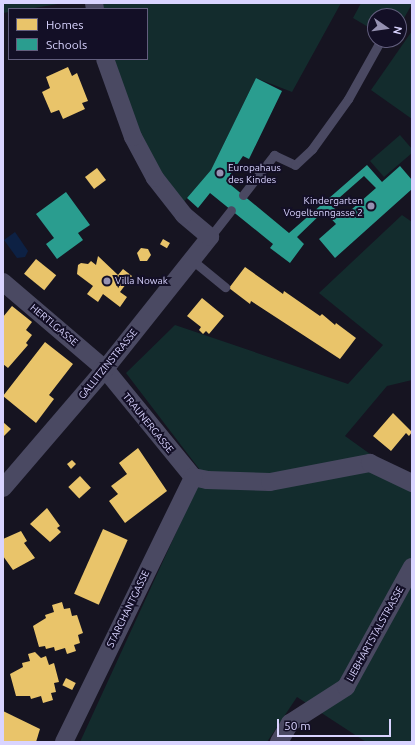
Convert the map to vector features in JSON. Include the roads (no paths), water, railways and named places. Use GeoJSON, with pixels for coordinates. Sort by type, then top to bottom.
{"type":"FeatureCollection","features":[{"type":"Feature","properties":{"kind":"street"},"geometry":{"type":"LineString","coordinates":[[105,60],[133,137],[155,178],[184,215],[210,237]]}},
{"type":"Feature","properties":{"kind":"street","name":"GALLITZINSTRASSE"},"geometry":{"type":"LineString","coordinates":[[3,488],[105,369],[210,237]]}},
{"type":"Feature","properties":{"kind":"street","name":"HERTLGASSE"},"geometry":{"type":"LineString","coordinates":[[3,282],[105,369]]}},
{"type":"Feature","properties":{"kind":"street","name":"TRAUNERGASSE"},"geometry":{"type":"LineString","coordinates":[[105,369],[193,476]]}},
{"type":"Feature","properties":{"kind":"street"},"geometry":{"type":"LineString","coordinates":[[193,476],[208,480],[270,482],[370,463],[412,483]]}},
{"type":"Feature","properties":{"kind":"street","name":"STARCHANTGASSE"},"geometry":{"type":"LineString","coordinates":[[64,742],[193,476]]}},
{"type":"Feature","properties":{"kind":"street","name":"LIEBHARTSTALSTRASSE"},"geometry":{"type":"LineString","coordinates":[[279,742],[290,723],[346,687],[412,567]]}},
{"type":"Feature","properties":{"kind":"lane"},"geometry":{"type":"LineString","coordinates":[[243,195],[274,155],[295,165],[312,150],[348,99],[376,48]]}},
{"type":"Feature","properties":{"kind":"lane"},"geometry":{"type":"LineString","coordinates":[[210,237],[231,210]]}},
{"type":"Feature","properties":{"kind":"lane"},"geometry":{"type":"LineString","coordinates":[[192,260],[225,287]]}},
{"type":"Feature","properties":{"kind":"water"},"geometry":{"type":"Polygon","coordinates":[[[15,232],[28,251],[25,257],[17,258],[4,240],[15,232]]]}},
{"type":"Feature","properties":{"kind":"place","name":"Europahaus des Kindes"},"geometry":{"type":"Point","coordinates":[220,173]}},
{"type":"Feature","properties":{"kind":"place","name":"Kindergarten Vogeltenngasse 2"},"geometry":{"type":"Point","coordinates":[371,206]}},
{"type":"Feature","properties":{"kind":"place","name":"Villa Nowak"},"geometry":{"type":"Point","coordinates":[107,281]}}]}
